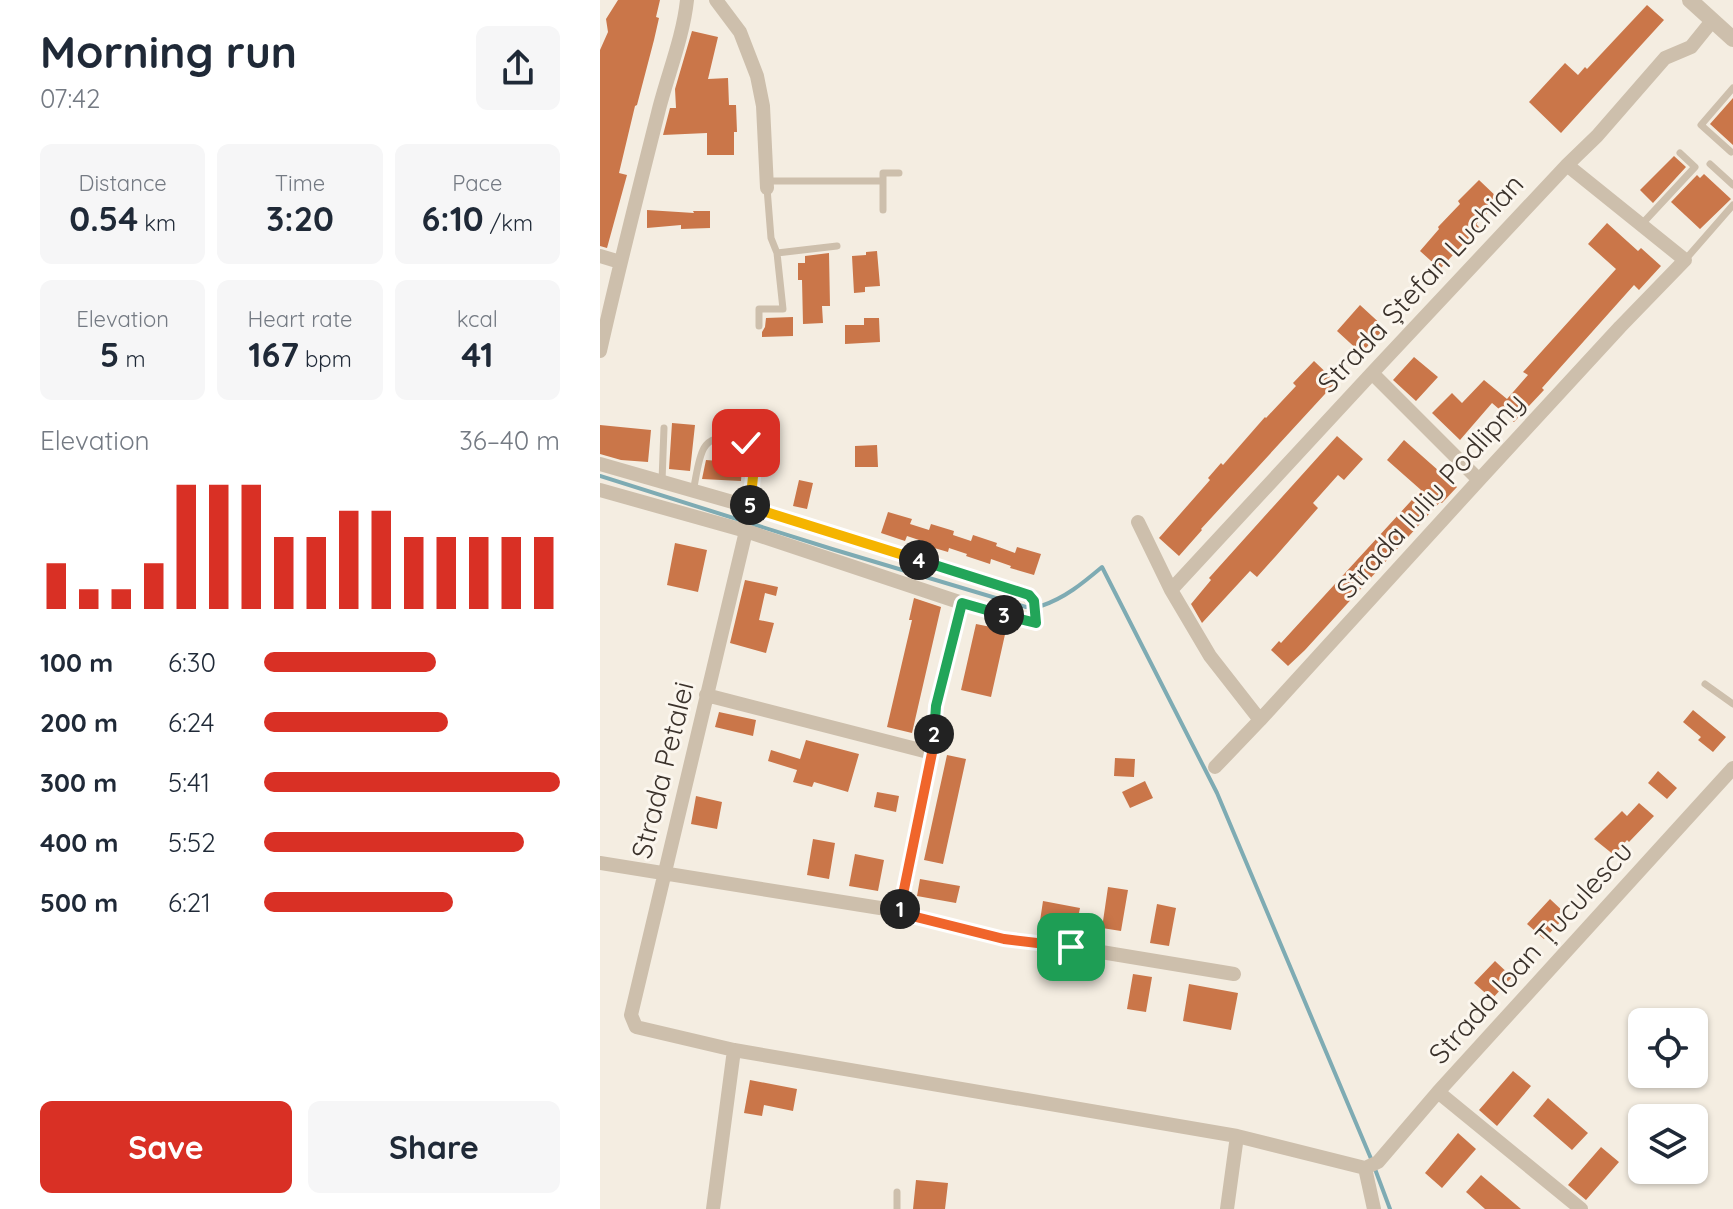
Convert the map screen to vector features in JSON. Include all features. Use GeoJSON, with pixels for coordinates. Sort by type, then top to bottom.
{"type":"FeatureCollection","features":[{"type":"Feature","properties":{"kind":"street"},"geometry":{"type":"LineString","coordinates":[[600,351],[687,0]]}},
{"type":"Feature","properties":{"kind":"street"},"geometry":{"type":"LineString","coordinates":[[716,0],[740,32],[757,76],[763,106],[767,185]]}},
{"type":"Feature","properties":{"kind":"street"},"geometry":{"type":"LineString","coordinates":[[1690,0],[1733,39]]}},
{"type":"Feature","properties":{"kind":"street","name":"Strada Ștefan Luchian"},"geometry":{"type":"LineString","coordinates":[[1171,590],[1597,136],[1665,58],[1691,47],[1712,21]]}},
{"type":"Feature","properties":{"kind":"street"},"geometry":{"type":"LineString","coordinates":[[1567,165],[1685,260]]}},
{"type":"Feature","properties":{"kind":"street"},"geometry":{"type":"LineString","coordinates":[[600,256],[620,262]]}},
{"type":"Feature","properties":{"kind":"street","name":"Strada Iuliu Podlipny"},"geometry":{"type":"LineString","coordinates":[[1215,767],[1610,337],[1685,260]]}},
{"type":"Feature","properties":{"kind":"street"},"geometry":{"type":"LineString","coordinates":[[1372,373],[1479,480]]}},
{"type":"Feature","properties":{"kind":"street"},"geometry":{"type":"LineString","coordinates":[[600,464],[750,507],[1024,593],[1034,601],[1036,623],[962,603],[746,531],[600,490]]}},
{"type":"Feature","properties":{"kind":"street"},"geometry":{"type":"LineString","coordinates":[[1138,522],[1171,590],[1210,656],[1260,720]]}},
{"type":"Feature","properties":{"kind":"street","name":"Strada Petalei"},"geometry":{"type":"LineString","coordinates":[[734,1050],[650,1032],[636,1027],[631,1015],[746,531]]}},
{"type":"Feature","properties":{"kind":"street"},"geometry":{"type":"LineString","coordinates":[[900,913],[932,753],[936,706],[962,603]]}},
{"type":"Feature","properties":{"kind":"street"},"geometry":{"type":"LineString","coordinates":[[706,695],[932,753]]}},
{"type":"Feature","properties":{"kind":"street","name":"Strada Ioan Țuculescu"},"geometry":{"type":"LineString","coordinates":[[1365,1168],[1378,1162],[1733,768]]}},
{"type":"Feature","properties":{"kind":"street"},"geometry":{"type":"LineString","coordinates":[[600,863],[900,913],[1004,939],[1234,974]]}},
{"type":"Feature","properties":{"kind":"street"},"geometry":{"type":"LineString","coordinates":[[713,1209],[734,1050],[1237,1136],[1365,1168],[1374,1209]]}},
{"type":"Feature","properties":{"kind":"street"},"geometry":{"type":"LineString","coordinates":[[1438,1092],[1581,1209]]}},
{"type":"Feature","properties":{"kind":"street"},"geometry":{"type":"LineString","coordinates":[[1227,1209],[1237,1136]]}},
{"type":"Feature","properties":{"kind":"lane"},"geometry":{"type":"LineString","coordinates":[[1731,152],[1701,125],[1733,88]]}},
{"type":"Feature","properties":{"kind":"lane"},"geometry":{"type":"LineString","coordinates":[[1641,225],[1695,167],[1680,153]]}},
{"type":"Feature","properties":{"kind":"lane"},"geometry":{"type":"LineString","coordinates":[[1710,164],[1733,185]]}},
{"type":"Feature","properties":{"kind":"lane"},"geometry":{"type":"LineString","coordinates":[[883,210],[883,173],[899,173]]}},
{"type":"Feature","properties":{"kind":"lane"},"geometry":{"type":"LineString","coordinates":[[759,326],[759,309],[783,309],[777,253],[771,238],[767,185],[883,181]]}},
{"type":"Feature","properties":{"kind":"lane"},"geometry":{"type":"LineString","coordinates":[[1685,260],[1733,205]]}},
{"type":"Feature","properties":{"kind":"lane"},"geometry":{"type":"LineString","coordinates":[[777,253],[837,246]]}},
{"type":"Feature","properties":{"kind":"lane"},"geometry":{"type":"LineString","coordinates":[[662,481],[664,428]]}},
{"type":"Feature","properties":{"kind":"lane"},"geometry":{"type":"LineString","coordinates":[[693,491],[703,449],[711,441],[729,437],[746,443],[755,458],[750,507]]}},
{"type":"Feature","properties":{"kind":"lane"},"geometry":{"type":"LineString","coordinates":[[1705,684],[1733,704]]}},
{"type":"Feature","properties":{"kind":"lane"},"geometry":{"type":"LineString","coordinates":[[897,1192],[897,1209]]}},
{"type":"Feature","properties":{"kind":"building"},"geometry":{"type":"Polygon","coordinates":[[[618,0],[660,0],[654,40],[619,173],[627,175],[607,248],[600,246],[600,50],[608,32],[606,19],[618,0]]]}},
{"type":"Feature","properties":{"kind":"building"},"geometry":{"type":"Polygon","coordinates":[[[1647,5],[1664,20],[1561,133],[1529,102],[1565,63],[1578,75],[1585,67],[1587,69],[1647,5]]]}},
{"type":"Feature","properties":{"kind":"building"},"geometry":{"type":"Polygon","coordinates":[[[692,31],[718,37],[708,79],[728,78],[729,105],[736,105],[734,155],[707,155],[707,133],[663,135],[670,108],[676,108],[675,89],[692,31]]]}},
{"type":"Feature","properties":{"kind":"building"},"geometry":{"type":"Polygon","coordinates":[[[1733,98],[1733,145],[1710,124],[1733,98]]]}},
{"type":"Feature","properties":{"kind":"building"},"geometry":{"type":"Polygon","coordinates":[[[1674,156],[1686,167],[1653,203],[1640,190],[1674,156]]]}},
{"type":"Feature","properties":{"kind":"building"},"geometry":{"type":"Polygon","coordinates":[[[1704,174],[1731,199],[1700,229],[1671,202],[1697,175],[1700,178],[1704,174]]]}},
{"type":"Feature","properties":{"kind":"building"},"geometry":{"type":"Polygon","coordinates":[[[1479,180],[1500,200],[1440,269],[1420,251],[1460,204],[1458,201],[1479,180]]]}},
{"type":"Feature","properties":{"kind":"building"},"geometry":{"type":"Polygon","coordinates":[[[647,210],[710,211],[710,228],[681,229],[681,225],[647,228],[647,210]]]}},
{"type":"Feature","properties":{"kind":"building"},"geometry":{"type":"Polygon","coordinates":[[[1607,223],[1638,251],[1641,248],[1661,266],[1639,290],[1634,285],[1514,422],[1492,403],[1460,440],[1432,413],[1452,393],[1462,403],[1484,380],[1507,399],[1528,375],[1523,372],[1616,269],[1588,244],[1607,223]]]}},
{"type":"Feature","properties":{"kind":"building"},"geometry":{"type":"Polygon","coordinates":[[[877,251],[880,286],[865,287],[865,292],[854,293],[852,256],[877,251]]]}},
{"type":"Feature","properties":{"kind":"building"},"geometry":{"type":"Polygon","coordinates":[[[829,253],[830,306],[822,306],[823,323],[803,324],[802,280],[798,280],[798,263],[805,263],[805,256],[829,253]]]}},
{"type":"Feature","properties":{"kind":"building"},"geometry":{"type":"Polygon","coordinates":[[[1360,305],[1385,328],[1361,353],[1337,331],[1360,305]]]}},
{"type":"Feature","properties":{"kind":"building"},"geometry":{"type":"Polygon","coordinates":[[[793,317],[793,336],[762,337],[766,318],[793,317]]]}},
{"type":"Feature","properties":{"kind":"building"},"geometry":{"type":"Polygon","coordinates":[[[864,318],[879,318],[880,342],[845,344],[845,325],[864,325],[864,318]]]}},
{"type":"Feature","properties":{"kind":"building"},"geometry":{"type":"Polygon","coordinates":[[[1414,357],[1438,377],[1416,401],[1393,380],[1414,357]]]}},
{"type":"Feature","properties":{"kind":"building"},"geometry":{"type":"Polygon","coordinates":[[[1314,361],[1336,382],[1179,556],[1159,538],[1221,463],[1223,465],[1296,386],[1293,383],[1314,361]]]}},
{"type":"Feature","properties":{"kind":"building"},"geometry":{"type":"Polygon","coordinates":[[[672,423],[695,425],[690,471],[669,469],[672,423]]]}},
{"type":"Feature","properties":{"kind":"building"},"geometry":{"type":"Polygon","coordinates":[[[600,425],[651,430],[648,462],[621,460],[600,454],[600,425]]]}},
{"type":"Feature","properties":{"kind":"building"},"geometry":{"type":"Polygon","coordinates":[[[1337,436],[1363,459],[1344,480],[1338,475],[1313,503],[1318,508],[1257,577],[1250,571],[1202,623],[1191,604],[1211,580],[1209,578],[1337,436]]]}},
{"type":"Feature","properties":{"kind":"building"},"geometry":{"type":"Polygon","coordinates":[[[1404,440],[1457,487],[1288,666],[1271,650],[1279,641],[1281,643],[1421,490],[1387,460],[1404,440]]]}},
{"type":"Feature","properties":{"kind":"building"},"geometry":{"type":"Polygon","coordinates":[[[720,445],[730,445],[743,452],[741,481],[702,479],[706,460],[719,461],[720,445]]]}},
{"type":"Feature","properties":{"kind":"building"},"geometry":{"type":"Polygon","coordinates":[[[877,445],[878,467],[855,467],[855,446],[877,445]]]}},
{"type":"Feature","properties":{"kind":"building"},"geometry":{"type":"Polygon","coordinates":[[[799,480],[813,483],[807,509],[793,506],[799,480]]]}},
{"type":"Feature","properties":{"kind":"building"},"geometry":{"type":"Polygon","coordinates":[[[888,512],[912,519],[910,524],[929,530],[931,524],[954,531],[953,535],[971,541],[973,535],[997,543],[996,546],[1015,553],[1017,547],[1041,554],[1034,575],[991,559],[990,564],[949,548],[948,552],[924,545],[925,542],[907,536],[905,541],[881,533],[888,512]]]}},
{"type":"Feature","properties":{"kind":"building"},"geometry":{"type":"Polygon","coordinates":[[[675,543],[707,550],[698,592],[667,585],[675,543]]]}},
{"type":"Feature","properties":{"kind":"building"},"geometry":{"type":"Polygon","coordinates":[[[745,580],[778,587],[776,596],[765,593],[759,620],[774,623],[766,653],[730,643],[745,580]]]}},
{"type":"Feature","properties":{"kind":"building"},"geometry":{"type":"Polygon","coordinates":[[[914,598],[941,607],[912,733],[887,727],[912,620],[909,620],[914,598]]]}},
{"type":"Feature","properties":{"kind":"building"},"geometry":{"type":"Polygon","coordinates":[[[976,624],[1006,630],[991,697],[961,690],[976,624]]]}},
{"type":"Feature","properties":{"kind":"building"},"geometry":{"type":"Polygon","coordinates":[[[1693,710],[1726,737],[1713,752],[1683,722],[1693,710]]]}},
{"type":"Feature","properties":{"kind":"building"},"geometry":{"type":"Polygon","coordinates":[[[719,712],[756,720],[753,736],[715,727],[719,712]]]}},
{"type":"Feature","properties":{"kind":"building"},"geometry":{"type":"Polygon","coordinates":[[[806,740],[859,754],[848,792],[814,782],[812,787],[793,782],[797,770],[768,761],[771,750],[800,759],[806,740]]]}},
{"type":"Feature","properties":{"kind":"building"},"geometry":{"type":"Polygon","coordinates":[[[947,755],[966,759],[943,864],[924,860],[947,755]]]}},
{"type":"Feature","properties":{"kind":"building"},"geometry":{"type":"Polygon","coordinates":[[[1115,758],[1135,759],[1134,777],[1114,776],[1115,758]]]}},
{"type":"Feature","properties":{"kind":"building"},"geometry":{"type":"Polygon","coordinates":[[[1658,771],[1677,788],[1667,799],[1648,783],[1658,771]]]}},
{"type":"Feature","properties":{"kind":"building"},"geometry":{"type":"Polygon","coordinates":[[[1145,781],[1153,798],[1130,808],[1122,792],[1145,781]]]}},
{"type":"Feature","properties":{"kind":"building"},"geometry":{"type":"Polygon","coordinates":[[[877,792],[899,796],[896,812],[874,807],[877,792]]]}},
{"type":"Feature","properties":{"kind":"building"},"geometry":{"type":"Polygon","coordinates":[[[696,796],[722,802],[717,829],[691,824],[696,796]]]}},
{"type":"Feature","properties":{"kind":"building"},"geometry":{"type":"Polygon","coordinates":[[[1639,803],[1654,816],[1614,855],[1594,839],[1622,811],[1627,816],[1639,803]]]}},
{"type":"Feature","properties":{"kind":"building"},"geometry":{"type":"Polygon","coordinates":[[[813,839],[835,843],[829,879],[807,875],[813,839]]]}},
{"type":"Feature","properties":{"kind":"building"},"geometry":{"type":"Polygon","coordinates":[[[855,854],[884,860],[878,891],[849,886],[855,854]]]}},
{"type":"Feature","properties":{"kind":"building"},"geometry":{"type":"Polygon","coordinates":[[[920,879],[960,886],[956,903],[917,896],[920,879]]]}},
{"type":"Feature","properties":{"kind":"building"},"geometry":{"type":"Polygon","coordinates":[[[1108,887],[1128,890],[1121,931],[1102,928],[1108,887]]]}},
{"type":"Feature","properties":{"kind":"building"},"geometry":{"type":"Polygon","coordinates":[[[1550,899],[1567,915],[1544,939],[1527,924],[1550,899]]]}},
{"type":"Feature","properties":{"kind":"building"},"geometry":{"type":"Polygon","coordinates":[[[1043,901],[1080,908],[1076,928],[1040,921],[1043,901]]]}},
{"type":"Feature","properties":{"kind":"building"},"geometry":{"type":"Polygon","coordinates":[[[1157,904],[1176,908],[1169,946],[1150,943],[1157,904]]]}},
{"type":"Feature","properties":{"kind":"building"},"geometry":{"type":"Polygon","coordinates":[[[1495,961],[1512,977],[1492,999],[1474,983],[1495,961]]]}},
{"type":"Feature","properties":{"kind":"building"},"geometry":{"type":"Polygon","coordinates":[[[1133,974],[1152,977],[1146,1012],[1127,1009],[1133,974]]]}},
{"type":"Feature","properties":{"kind":"building"},"geometry":{"type":"Polygon","coordinates":[[[1189,984],[1238,993],[1231,1030],[1183,1021],[1189,984]]]}},
{"type":"Feature","properties":{"kind":"building"},"geometry":{"type":"Polygon","coordinates":[[[1513,1071],[1531,1086],[1497,1126],[1479,1110],[1513,1071]]]}},
{"type":"Feature","properties":{"kind":"building"},"geometry":{"type":"Polygon","coordinates":[[[750,1080],[797,1089],[793,1111],[764,1105],[762,1116],[744,1113],[750,1080]]]}},
{"type":"Feature","properties":{"kind":"building"},"geometry":{"type":"Polygon","coordinates":[[[1548,1098],[1588,1133],[1572,1150],[1533,1116],[1548,1098]]]}},
{"type":"Feature","properties":{"kind":"building"},"geometry":{"type":"Polygon","coordinates":[[[1458,1133],[1476,1149],[1442,1188],[1425,1173],[1458,1133]]]}},
{"type":"Feature","properties":{"kind":"building"},"geometry":{"type":"Polygon","coordinates":[[[1601,1147],[1619,1162],[1586,1200],[1568,1185],[1601,1147]]]}},
{"type":"Feature","properties":{"kind":"building"},"geometry":{"type":"Polygon","coordinates":[[[1481,1175],[1521,1209],[1485,1209],[1466,1192],[1481,1175]]]}},
{"type":"Feature","properties":{"kind":"building"},"geometry":{"type":"Polygon","coordinates":[[[916,1180],[948,1183],[945,1209],[913,1209],[916,1180]]]}},
{"type":"Feature","properties":{"kind":"waterway"},"geometry":{"type":"LineString","coordinates":[[600,476],[1026,607]]}},
{"type":"Feature","properties":{"kind":"waterway"},"geometry":{"type":"LineString","coordinates":[[1041,606],[1066,594],[1102,567],[1217,793],[1372,1161]]}},
{"type":"Feature","properties":{"kind":"waterway"},"geometry":{"type":"LineString","coordinates":[[1375,1169],[1390,1209]]}},
{"type":"Feature","properties":{"kind":"route"},"geometry":{"type":"LineString","coordinates":[[746,443],[755,458],[750,507],[1024,593],[1034,601],[1036,623],[962,603],[936,706],[932,753],[900,913],[1004,939],[1071,947]]}}]}
